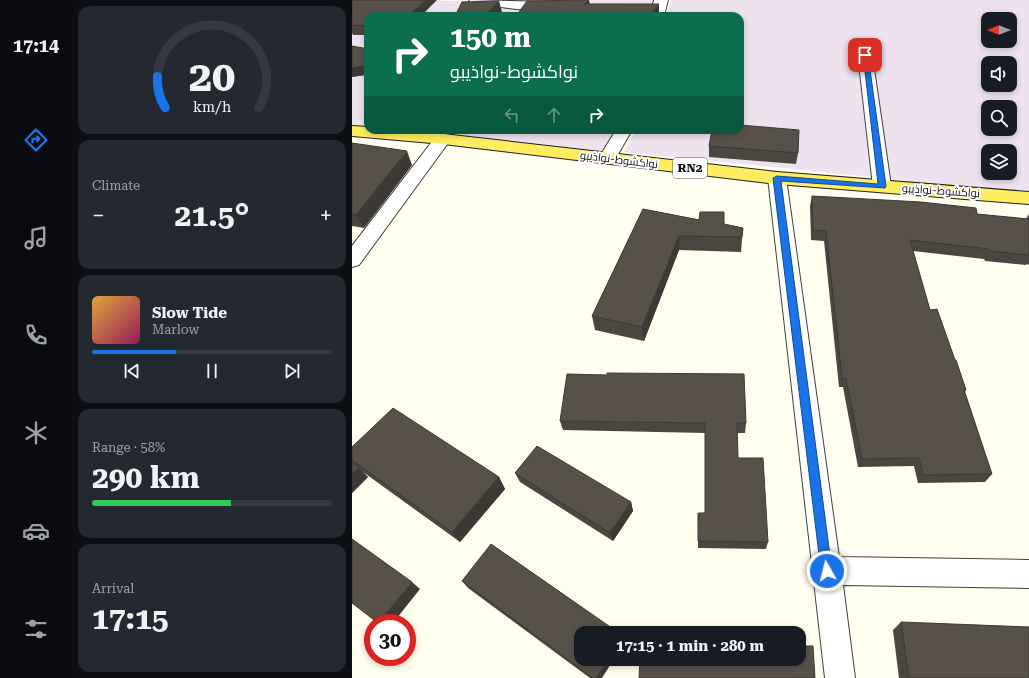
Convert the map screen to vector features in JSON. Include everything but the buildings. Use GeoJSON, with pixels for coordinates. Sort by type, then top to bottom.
{"type":"FeatureCollection","features":[{"type":"Feature","properties":{"kind":"main road","name":"نواكشوط-نواذيبو"},"geometry":{"type":"LineString","coordinates":[[352,131],[364,132]]}},
{"type":"Feature","properties":{"kind":"main road","name":"نواكشوط-نواذيبو"},"geometry":{"type":"LineString","coordinates":[[386,134],[443,139],[777,178],[1029,198]]}},
{"type":"Feature","properties":{"kind":"street"},"geometry":{"type":"LineString","coordinates":[[476,0],[528,5],[567,5]]}},
{"type":"Feature","properties":{"kind":"street"},"geometry":{"type":"LineString","coordinates":[[644,4],[659,7]]}},
{"type":"Feature","properties":{"kind":"street"},"geometry":{"type":"LineString","coordinates":[[865,55],[882,186]]}},
{"type":"Feature","properties":{"kind":"street"},"geometry":{"type":"LineString","coordinates":[[607,159],[622,134]]}},
{"type":"Feature","properties":{"kind":"street"},"geometry":{"type":"LineString","coordinates":[[352,260],[443,139]]}},
{"type":"Feature","properties":{"kind":"street"},"geometry":{"type":"LineString","coordinates":[[777,178],[840,678]]}},
{"type":"Feature","properties":{"kind":"street"},"geometry":{"type":"LineString","coordinates":[[827,571],[1029,574]]}},
{"type":"Feature","properties":{"kind":"shaded area"},"geometry":{"type":"Polygon","coordinates":[[[355,0],[655,0],[651,12],[364,12],[364,129],[352,128],[352,3],[355,0]]]}},
{"type":"Feature","properties":{"kind":"shaded area"},"geometry":{"type":"Polygon","coordinates":[[[671,0],[1029,0],[1029,193],[624,152],[634,134],[744,134],[744,12],[668,12],[671,0]]]}},
{"type":"Feature","properties":{"kind":"shaded area"},"geometry":{"type":"Polygon","coordinates":[[[413,134],[615,134],[603,154],[413,134]]]}},
{"type":"Feature","properties":{"kind":"route"},"geometry":{"type":"LineString","coordinates":[[827,571],[777,178],[882,186],[865,55]]}}]}
